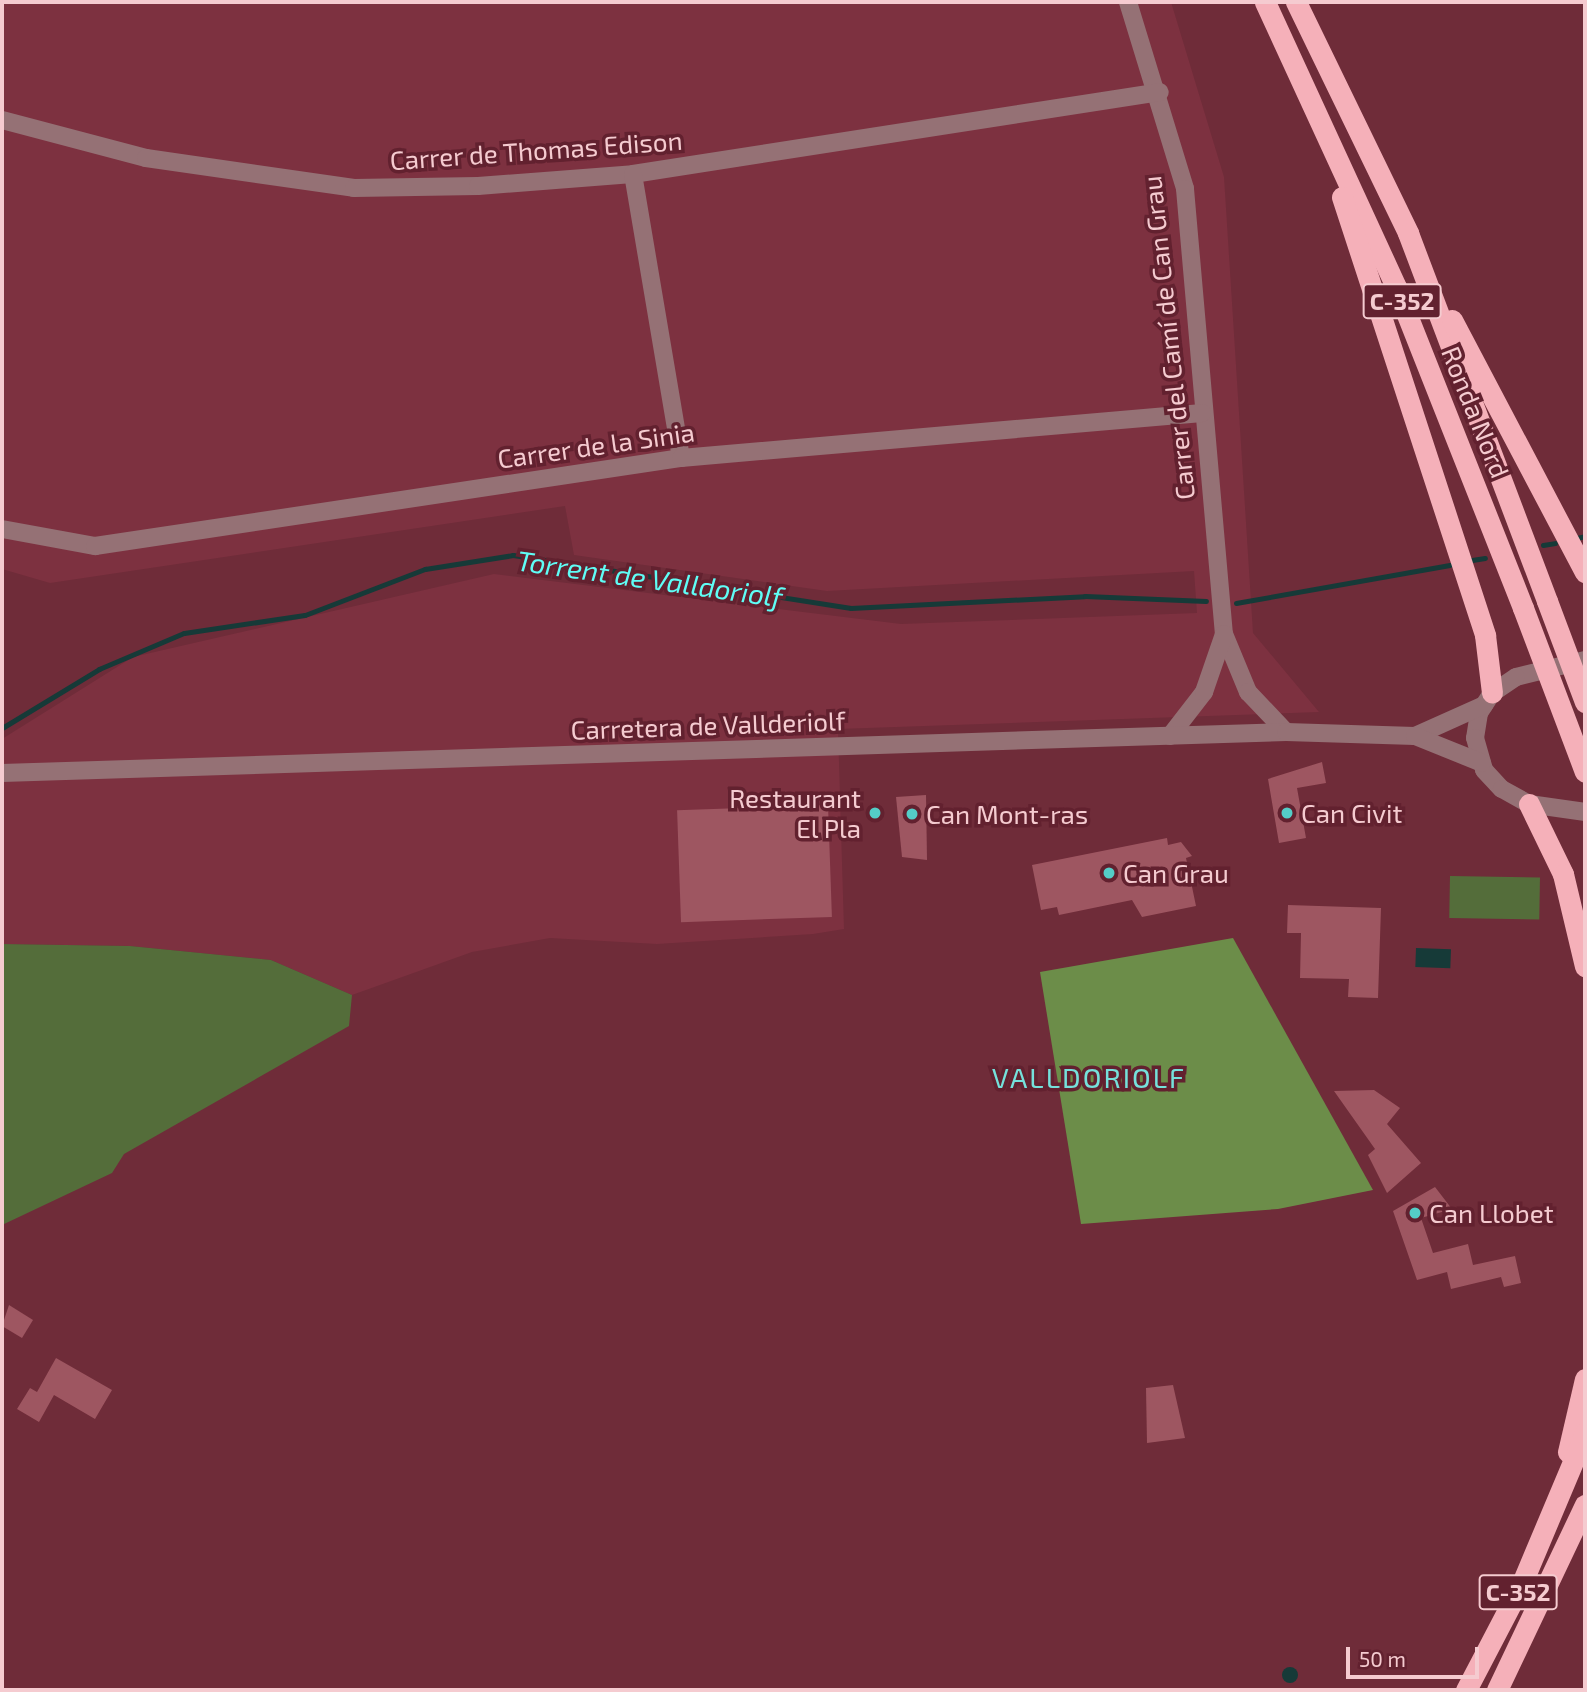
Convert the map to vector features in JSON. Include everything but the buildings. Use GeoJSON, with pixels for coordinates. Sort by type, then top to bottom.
{"type":"FeatureCollection","features":[{"type":"Feature","properties":{"kind":"highway","name":"Ronda Nord"},"geometry":{"type":"LineString","coordinates":[[1265,2],[1396,287],[1585,772]]}},
{"type":"Feature","properties":{"kind":"highway","name":"Ronda Nord"},"geometry":{"type":"LineString","coordinates":[[1296,2],[1408,233],[1585,702]]}},
{"type":"Feature","properties":{"kind":"highway"},"geometry":{"type":"LineString","coordinates":[[1326,130],[1338,186],[1485,635],[1488,699]]}},
{"type":"Feature","properties":{"kind":"highway"},"geometry":{"type":"LineString","coordinates":[[1408,233],[1585,572]]}},
{"type":"Feature","properties":{"kind":"highway"},"geometry":{"type":"LineString","coordinates":[[1529,804],[1563,874],[1585,966]]}},
{"type":"Feature","properties":{"kind":"highway"},"geometry":{"type":"LineString","coordinates":[[1563,1490],[1585,1379]]}},
{"type":"Feature","properties":{"kind":"highway","name":"C-352"},"geometry":{"type":"LineString","coordinates":[[1466,1690],[1563,1490],[1585,1433]]}},
{"type":"Feature","properties":{"kind":"highway","name":"C-352"},"geometry":{"type":"LineString","coordinates":[[1497,1690],[1579,1534],[1585,1504]]}},
{"type":"Feature","properties":{"kind":"street","name":"Carrer del Camí de Can Grau"},"geometry":{"type":"LineString","coordinates":[[1128,2],[1160,92],[1185,189],[1202,413],[1224,634],[1248,692],[1286,732]]}},
{"type":"Feature","properties":{"kind":"street","name":"Carrer de Thomas Edison"},"geometry":{"type":"LineString","coordinates":[[2,120],[146,158],[354,188],[633,174],[1160,92]]}},
{"type":"Feature","properties":{"kind":"street"},"geometry":{"type":"LineString","coordinates":[[633,174],[681,458]]}},
{"type":"Feature","properties":{"kind":"street","name":"Carrer de la Sinia"},"geometry":{"type":"LineString","coordinates":[[2,528],[95,546],[681,458],[1202,413]]}},
{"type":"Feature","properties":{"kind":"street","name":"Carrer del Camí de Can Grau"},"geometry":{"type":"LineString","coordinates":[[1170,736],[1204,692],[1224,634]]}},
{"type":"Feature","properties":{"kind":"street","name":"Carretera de Vallderiolf"},"geometry":{"type":"LineString","coordinates":[[1415,736],[1488,699],[1516,677],[1585,660]]}},
{"type":"Feature","properties":{"kind":"street"},"geometry":{"type":"LineString","coordinates":[[1488,699],[1475,738],[1482,763],[1502,789],[1529,804],[1585,812]]}},
{"type":"Feature","properties":{"kind":"street","name":"Carretera de Vallderiolf"},"geometry":{"type":"LineString","coordinates":[[2,773],[1286,732],[1415,736],[1482,763]]}},
{"type":"Feature","properties":{"kind":"shaded area"},"geometry":{"type":"Polygon","coordinates":[[[2,2],[1171,2],[1224,177],[1253,633],[1319,712],[838,729],[844,929],[813,934],[657,944],[550,938],[472,952],[352,995],[271,960],[130,946],[2,944],[2,739],[133,657],[494,574],[901,624],[1197,613],[1194,571],[827,591],[574,555],[565,506],[50,583],[2,569],[2,2]]]}},
{"type":"Feature","properties":{"kind":"green space"},"geometry":{"type":"Polygon","coordinates":[[[1450,876],[1540,878],[1539,920],[1449,918],[1450,876]]]}},
{"type":"Feature","properties":{"kind":"green space"},"geometry":{"type":"Polygon","coordinates":[[[1233,938],[1373,1190],[1278,1209],[1081,1224],[1040,972],[1233,938]]]}},
{"type":"Feature","properties":{"kind":"green space"},"geometry":{"type":"Polygon","coordinates":[[[2,944],[130,946],[271,960],[352,995],[349,1026],[124,1154],[112,1173],[2,1225],[2,944]]]}},
{"type":"Feature","properties":{"kind":"water"},"geometry":{"type":"Polygon","coordinates":[[[1416,948],[1451,949],[1450,968],[1415,967],[1416,948]]]}},
{"type":"Feature","properties":{"kind":"water"},"geometry":{"type":"Polygon","coordinates":[[[1290,1667],[1298,1675],[1290,1683],[1282,1675],[1290,1667]]]}},
{"type":"Feature","properties":{"kind":"waterway","name":"Torrent de Valldoriolf"},"geometry":{"type":"LineString","coordinates":[[1577,538],[1585,536]]}},
{"type":"Feature","properties":{"kind":"waterway","name":"Torrent de Valldoriolf"},"geometry":{"type":"LineString","coordinates":[[1543,545],[1555,543]]}},
{"type":"Feature","properties":{"kind":"waterway","name":"Torrent de Valldoriolf"},"geometry":{"type":"LineString","coordinates":[[2,728],[99,669],[184,633],[305,615],[425,569],[513,555],[851,608],[1085,596],[1206,601]]}},
{"type":"Feature","properties":{"kind":"waterway","name":"Torrent de Valldoriolf"},"geometry":{"type":"LineString","coordinates":[[1472,560],[1485,558]]}},
{"type":"Feature","properties":{"kind":"waterway","name":"Torrent de Valldoriolf"},"geometry":{"type":"LineString","coordinates":[[1236,603],[1450,565]]}},
{"type":"Feature","properties":{"kind":"place","name":"Restaurant El Pla"},"geometry":{"type":"Point","coordinates":[875,813]}},
{"type":"Feature","properties":{"kind":"place","name":"Can Civit"},"geometry":{"type":"Point","coordinates":[1287,813]}},
{"type":"Feature","properties":{"kind":"place","name":"Can Mont-ras"},"geometry":{"type":"Point","coordinates":[912,814]}},
{"type":"Feature","properties":{"kind":"place","name":"Can Grau"},"geometry":{"type":"Point","coordinates":[1109,873]}},
{"type":"Feature","properties":{"kind":"place","name":"Can Llobet"},"geometry":{"type":"Point","coordinates":[1415,1213]}},
{"type":"Feature","properties":{"kind":"district","name":"VALLDORIOLF"},"geometry":{"type":"Point","coordinates":[1089,1077]}}]}
